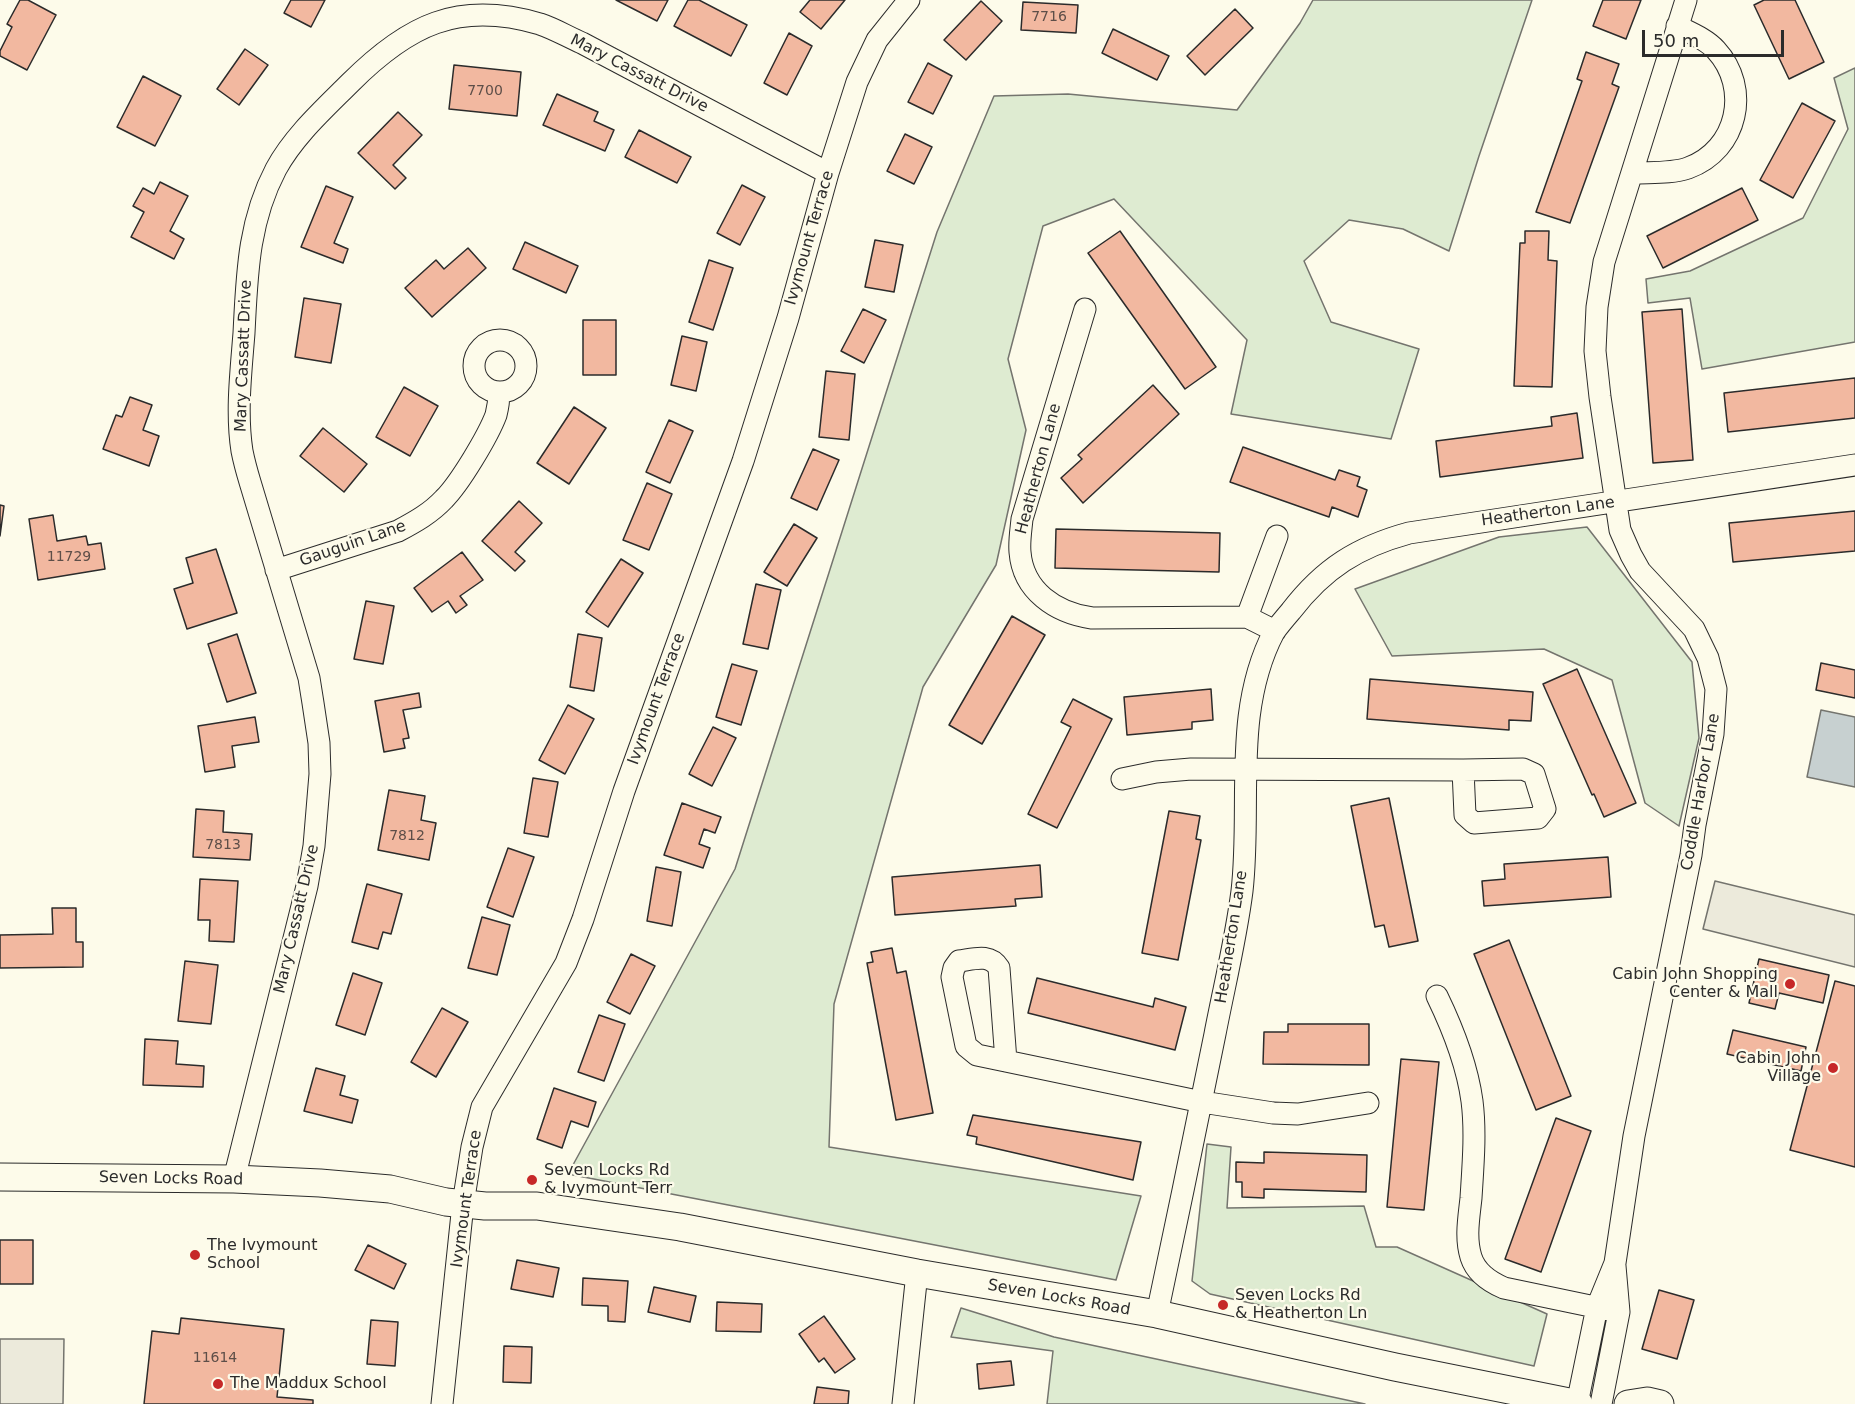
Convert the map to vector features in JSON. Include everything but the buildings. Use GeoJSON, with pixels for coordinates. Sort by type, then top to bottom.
{"type":"FeatureCollection","features":[{"type":"Feature","properties":{"kind":"main road","name":"Seven Locks Road"},"geometry":{"type":"LineString","coordinates":[[0,1178],[234,1179],[390,1189],[449,1186],[464,1196],[488,1190],[537,1206],[680,1227],[916,1273],[1157,1314],[1578,1404]]}},
{"type":"Feature","properties":{"kind":"main road"},"geometry":{"type":"LineString","coordinates":[[1628,1404],[1647,1401],[1660,1404]]}},
{"type":"Feature","properties":{"kind":"street","name":"Ivymount Terrace"},"geometry":{"type":"LineString","coordinates":[[442,1404],[464,1196],[471,1147],[482,1107],[566,963],[583,919],[624,791],[743,461],[788,318],[828,173],[857,82],[877,40],[909,0]]}},
{"type":"Feature","properties":{"kind":"street","name":"Coddle Harbor Lane"},"geometry":{"type":"LineString","coordinates":[[1578,1404],[1597,1307],[1615,1263],[1634,1136],[1713,734],[1716,688],[1708,658],[1694,629],[1640,571],[1630,555],[1620,530],[1596,363],[1597,307],[1604,262],[1686,0]]}},
{"type":"Feature","properties":{"kind":"street","name":"Mary Cassatt Drive"},"geometry":{"type":"LineString","coordinates":[[234,1179],[307,886],[319,804],[319,743],[309,678],[250,482],[240,434],[239,402],[252,237],[265,192],[288,149],[362,71],[391,46],[418,29],[452,16],[466,7],[541,25],[582,43],[828,173]]}},
{"type":"Feature","properties":{"kind":"street"},"geometry":{"type":"LineString","coordinates":[[1633,172],[1675,171],[1690,167],[1716,150],[1728,134],[1735,119],[1736,87],[1725,62],[1716,49],[1703,39],[1677,26]]}},
{"type":"Feature","properties":{"kind":"street","name":"Heatherton Lane"},"geometry":{"type":"LineString","coordinates":[[1084,309],[1022,519],[1019,551],[1021,562],[1032,587],[1047,602],[1078,616],[1092,618],[1246,617],[1275,631]]}},
{"type":"Feature","properties":{"kind":"street","name":"Gauguin Lane"},"geometry":{"type":"LineString","coordinates":[[276,570],[398,531],[417,522],[445,498],[456,484],[495,417],[500,392]]}},
{"type":"Feature","properties":{"kind":"street","name":"Heatherton Lane"},"geometry":{"type":"LineString","coordinates":[[1157,1314],[1202,1101],[1242,892],[1246,842],[1245,770],[1250,706],[1255,682],[1275,631],[1306,591],[1340,561],[1380,541],[1409,532],[1855,465]]}},
{"type":"Feature","properties":{"kind":"street"},"geometry":{"type":"LineString","coordinates":[[1246,617],[1277,536]]}},
{"type":"Feature","properties":{"kind":"street"},"geometry":{"type":"LineString","coordinates":[[1122,779],[1156,772],[1191,769],[1463,770]]}},
{"type":"Feature","properties":{"kind":"street"},"geometry":{"type":"LineString","coordinates":[[1006,1061],[999,968],[995,960],[987,957],[958,961],[952,977],[966,1046],[977,1055],[1006,1061],[1202,1101],[1273,1113],[1298,1114],[1368,1103]]}},
{"type":"Feature","properties":{"kind":"street"},"geometry":{"type":"LineString","coordinates":[[1437,996],[1460,1046],[1472,1101],[1473,1164],[1467,1241],[1472,1259],[1480,1272],[1491,1282],[1504,1288],[1620,1312]]}},
{"type":"Feature","properties":{"kind":"street","name":"Coddle Harbor Lane"},"geometry":{"type":"LineString","coordinates":[[1601,1404],[1620,1312],[1615,1263]]}},
{"type":"Feature","properties":{"kind":"street"},"geometry":{"type":"LineString","coordinates":[[903,1404],[916,1273]]}},
{"type":"Feature","properties":{"kind":"green space"},"geometry":{"type":"Polygon","coordinates":[[[1313,0],[1532,0],[1449,251],[1403,229],[1349,220],[1304,261],[1331,322],[1419,349],[1391,439],[1231,414],[1247,340],[1114,199],[1043,226],[1008,359],[1026,430],[996,565],[923,687],[834,1004],[829,1147],[1141,1196],[1116,1280],[568,1174],[735,869],[937,232],[994,96],[1068,94],[1237,110],[1300,23],[1313,0]]]}},
{"type":"Feature","properties":{"kind":"green space"},"geometry":{"type":"Polygon","coordinates":[[[1855,68],[1855,342],[1702,369],[1690,298],[1648,303],[1646,279],[1690,271],[1803,218],[1848,129],[1834,78],[1855,68]]]}},
{"type":"Feature","properties":{"kind":"green space"},"geometry":{"type":"Polygon","coordinates":[[[1587,527],[1692,662],[1699,738],[1679,826],[1645,803],[1612,680],[1544,649],[1392,656],[1355,589],[1499,537],[1587,527]]]}},
{"type":"Feature","properties":{"kind":"green space"},"geometry":{"type":"Polygon","coordinates":[[[1207,1144],[1231,1147],[1227,1208],[1364,1206],[1376,1247],[1397,1247],[1547,1314],[1534,1366],[1210,1294],[1192,1281],[1207,1144]]]}},
{"type":"Feature","properties":{"kind":"green space"},"geometry":{"type":"Polygon","coordinates":[[[961,1308],[1054,1337],[1365,1404],[1047,1404],[1053,1351],[951,1337],[961,1308]]]}},
{"type":"Feature","properties":{"kind":"shaded area"},"geometry":{"type":"Polygon","coordinates":[[[1821,710],[1855,717],[1855,787],[1807,777],[1821,710]]]}},
{"type":"Feature","properties":{"kind":"shaded area"},"geometry":{"type":"Polygon","coordinates":[[[1715,881],[1855,915],[1855,967],[1703,929],[1715,881]]]}},
{"type":"Feature","properties":{"kind":"shaded area"},"geometry":{"type":"Polygon","coordinates":[[[0,1339],[64,1339],[63,1404],[0,1404],[0,1339]]]}},
{"type":"Feature","properties":{"kind":"place","name":"Cabin John Shopping Center & Mall"},"geometry":{"type":"Point","coordinates":[1790,984]}},
{"type":"Feature","properties":{"kind":"place","name":"Cabin John Village"},"geometry":{"type":"Point","coordinates":[1833,1068]}},
{"type":"Feature","properties":{"kind":"place","name":"Seven Locks Rd & Ivymount Terr"},"geometry":{"type":"Point","coordinates":[532,1180]}},
{"type":"Feature","properties":{"kind":"place","name":"The Ivymount School"},"geometry":{"type":"Point","coordinates":[195,1255]}},
{"type":"Feature","properties":{"kind":"place","name":"Seven Locks Rd & Heatherton Ln"},"geometry":{"type":"Point","coordinates":[1223,1305]}},
{"type":"Feature","properties":{"kind":"place","name":"The Maddux School"},"geometry":{"type":"Point","coordinates":[218,1384]}}]}
